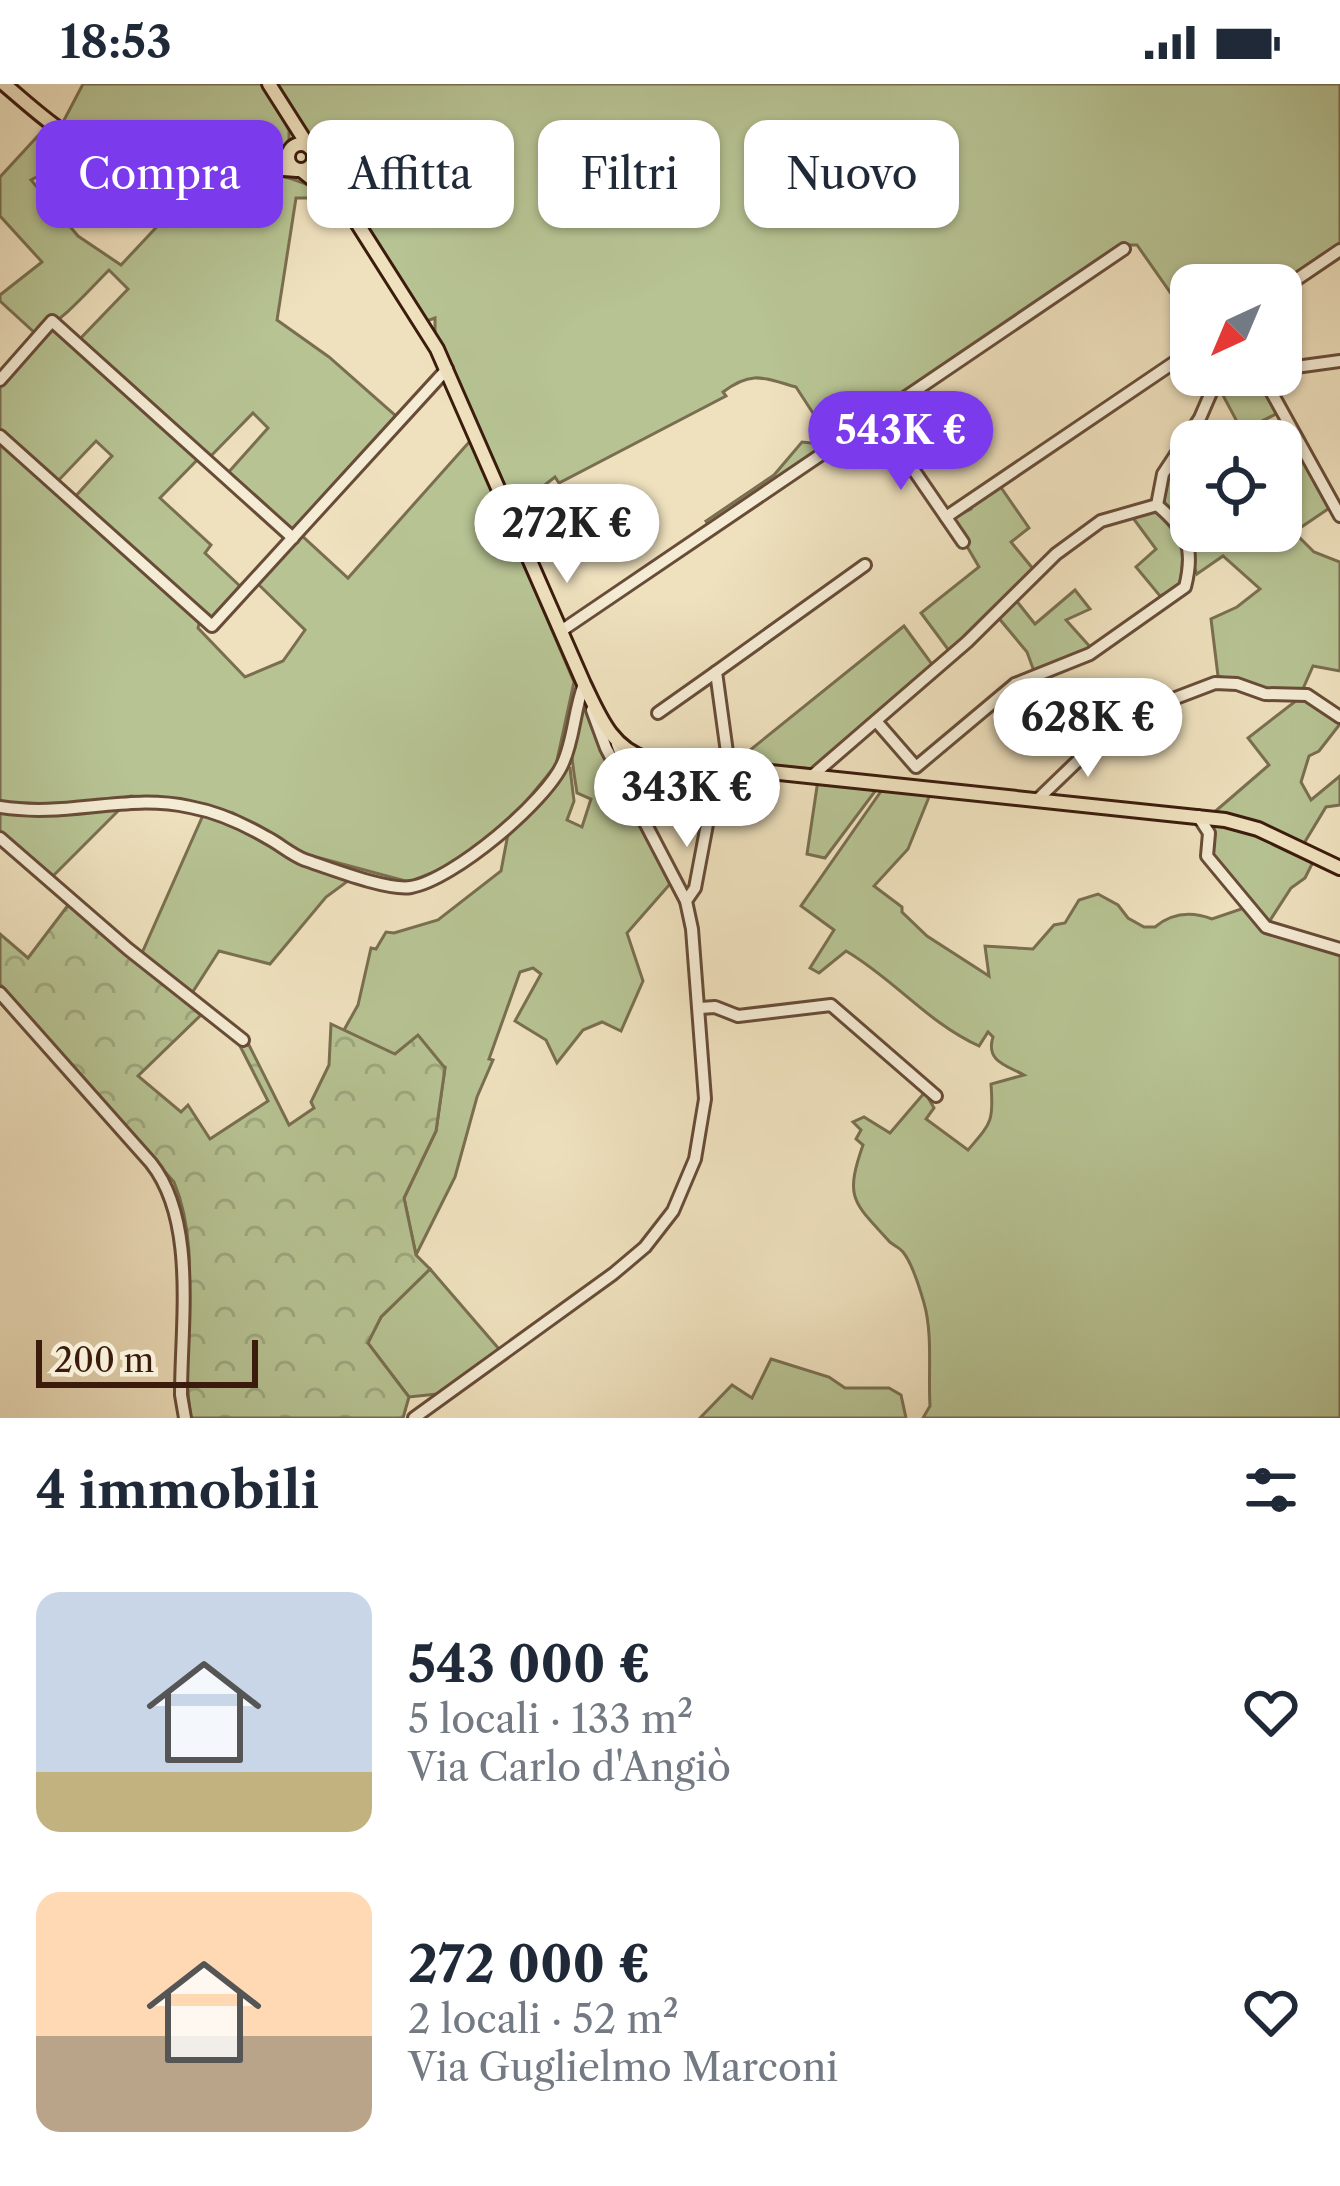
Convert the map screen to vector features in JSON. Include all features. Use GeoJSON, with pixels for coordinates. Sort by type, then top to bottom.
{"type":"FeatureCollection","features":[{"type":"Feature","properties":{"kind":"main road"},"geometry":{"type":"LineString","coordinates":[[4,84],[47,120]]}},
{"type":"Feature","properties":{"kind":"main road"},"geometry":{"type":"LineString","coordinates":[[272,90],[293,131],[289,163],[307,175]]}},
{"type":"Feature","properties":{"kind":"main road"},"geometry":{"type":"LineString","coordinates":[[272,90],[307,143]]}},
{"type":"Feature","properties":{"kind":"main road"},"geometry":{"type":"LineString","coordinates":[[283,154],[301,144],[307,148]]}},
{"type":"Feature","properties":{"kind":"main road"},"geometry":{"type":"LineString","coordinates":[[283,168],[307,167]]}},
{"type":"Feature","properties":{"kind":"main road"},"geometry":{"type":"LineString","coordinates":[[361,228],[447,369],[584,684],[615,740],[647,758],[1198,816],[1258,829],[1340,868]]}},
{"type":"Feature","properties":{"kind":"street"},"geometry":{"type":"LineString","coordinates":[[561,632],[1124,249]]}},
{"type":"Feature","properties":{"kind":"street"},"geometry":{"type":"LineString","coordinates":[[1302,276],[1340,250]]}},
{"type":"Feature","properties":{"kind":"street"},"geometry":{"type":"LineString","coordinates":[[0,380],[52,322],[293,538]]}},
{"type":"Feature","properties":{"kind":"street"},"geometry":{"type":"LineString","coordinates":[[1302,366],[1340,361]]}},
{"type":"Feature","properties":{"kind":"street"},"geometry":{"type":"LineString","coordinates":[[946,517],[1170,365]]}},
{"type":"Feature","properties":{"kind":"street"},"geometry":{"type":"LineString","coordinates":[[0,436],[212,626],[447,369]]}},
{"type":"Feature","properties":{"kind":"street"},"geometry":{"type":"LineString","coordinates":[[1157,505],[1169,462],[1201,418],[1210,396]]}},
{"type":"Feature","properties":{"kind":"street"},"geometry":{"type":"LineString","coordinates":[[1274,396],[1340,516]]}},
{"type":"Feature","properties":{"kind":"street"},"geometry":{"type":"LineString","coordinates":[[878,418],[963,542]]}},
{"type":"Feature","properties":{"kind":"street"},"geometry":{"type":"LineString","coordinates":[[876,721],[916,766],[1016,684],[1090,654],[1185,586],[1191,556],[1188,541],[1183,528],[1157,505]]}},
{"type":"Feature","properties":{"kind":"street"},"geometry":{"type":"LineString","coordinates":[[813,775],[968,642],[1056,554],[1101,521],[1157,505]]}},
{"type":"Feature","properties":{"kind":"street"},"geometry":{"type":"LineString","coordinates":[[658,713],[865,566]]}},
{"type":"Feature","properties":{"kind":"street"},"geometry":{"type":"LineString","coordinates":[[686,901],[695,887],[724,766],[716,672]]}},
{"type":"Feature","properties":{"kind":"street"},"geometry":{"type":"LineString","coordinates":[[1037,800],[1091,748],[1128,735],[1173,699],[1215,683],[1237,684],[1265,694],[1307,695],[1340,717]]}},
{"type":"Feature","properties":{"kind":"street"},"geometry":{"type":"LineString","coordinates":[[0,808],[80,811],[149,800],[194,807],[227,817],[306,860],[411,887],[450,870],[497,839],[544,794],[565,761],[574,709],[584,684]]}},
{"type":"Feature","properties":{"kind":"street"},"geometry":{"type":"LineString","coordinates":[[414,1418],[429,1414],[645,1247],[673,1211],[689,1177],[703,1123],[700,1008],[686,901],[606,748],[584,684]]}},
{"type":"Feature","properties":{"kind":"street"},"geometry":{"type":"LineString","coordinates":[[615,740],[646,819]]}},
{"type":"Feature","properties":{"kind":"street"},"geometry":{"type":"LineString","coordinates":[[1198,816],[1210,833],[1207,856],[1260,923],[1340,949]]}},
{"type":"Feature","properties":{"kind":"street"},"geometry":{"type":"LineString","coordinates":[[0,838],[243,1040]]}},
{"type":"Feature","properties":{"kind":"street"},"geometry":{"type":"LineString","coordinates":[[0,992],[151,1163],[169,1190],[182,1242],[181,1395],[185,1418]]}},
{"type":"Feature","properties":{"kind":"street"},"geometry":{"type":"LineString","coordinates":[[700,1008],[715,1007],[738,1016],[831,1005],[936,1096]]}},
{"type":"Feature","properties":{"kind":"green space"},"geometry":{"type":"Polygon","coordinates":[[[83,84],[262,84],[289,130],[289,143],[283,150],[283,120],[64,120],[83,84]]]}},
{"type":"Feature","properties":{"kind":"green space"},"geometry":{"type":"Polygon","coordinates":[[[276,84],[1340,84],[1340,246],[1302,271],[1302,264],[1170,264],[1170,292],[1137,245],[1119,245],[709,525],[706,521],[774,475],[822,427],[796,387],[766,379],[742,381],[723,392],[726,396],[559,483],[555,477],[546,484],[549,490],[516,510],[435,335],[435,318],[427,321],[368,228],[514,228],[514,120],[307,120],[307,133],[276,84]]]}},
{"type":"Feature","properties":{"kind":"green space"},"geometry":{"type":"Polygon","coordinates":[[[36,138],[36,177],[31,180],[36,186],[36,228],[71,228],[121,265],[156,228],[283,228],[283,177],[307,185],[307,198],[296,198],[277,320],[329,357],[397,417],[294,534],[227,474],[268,428],[253,413],[209,458],[78,341],[128,289],[109,270],[66,313],[36,334],[0,301],[0,295],[42,262],[0,216],[0,177],[36,138]]]}},
{"type":"Feature","properties":{"kind":"green space"},"geometry":{"type":"Polygon","coordinates":[[[55,328],[199,458],[160,498],[211,545],[205,553],[242,588],[212,619],[74,498],[112,456],[96,441],[57,482],[0,432],[0,383],[55,328]]]}},
{"type":"Feature","properties":{"kind":"green space"},"geometry":{"type":"Polygon","coordinates":[[[1223,396],[1268,396],[1278,413],[1264,420],[1236,420],[1223,396]]]}},
{"type":"Feature","properties":{"kind":"green space"},"geometry":{"type":"Polygon","coordinates":[[[471,440],[574,682],[556,765],[506,826],[449,866],[409,882],[294,851],[233,813],[188,802],[131,796],[81,806],[0,804],[0,442],[200,620],[198,628],[245,677],[283,661],[305,630],[258,584],[301,535],[348,578],[471,440]]]}},
{"type":"Feature","properties":{"kind":"green space"},"geometry":{"type":"Polygon","coordinates":[[[1302,455],[1331,507],[1302,527],[1302,455]]]}},
{"type":"Feature","properties":{"kind":"green space"},"geometry":{"type":"Polygon","coordinates":[[[1170,470],[1170,517],[1164,500],[1170,470]]]}},
{"type":"Feature","properties":{"kind":"green space"},"geometry":{"type":"Polygon","coordinates":[[[1000,486],[1029,528],[1011,542],[1034,570],[950,652],[921,613],[979,567],[951,519],[1000,486]]]}},
{"type":"Feature","properties":{"kind":"green space"},"geometry":{"type":"Polygon","coordinates":[[[1157,511],[1170,522],[1170,552],[1182,552],[1180,586],[1160,596],[1136,567],[1156,549],[1130,514],[1157,511]]]}},
{"type":"Feature","properties":{"kind":"green space"},"geometry":{"type":"Polygon","coordinates":[[[1302,540],[1314,552],[1340,562],[1340,671],[1313,666],[1302,691],[1265,689],[1218,676],[1211,619],[1260,589],[1223,556],[1197,574],[1188,552],[1302,552],[1302,540]]]}},
{"type":"Feature","properties":{"kind":"green space"},"geometry":{"type":"Polygon","coordinates":[[[1075,590],[1090,609],[1066,620],[1092,649],[1035,674],[1027,652],[997,616],[1015,599],[1035,624],[1075,590]]]}},
{"type":"Feature","properties":{"kind":"green space"},"geometry":{"type":"Polygon","coordinates":[[[904,626],[934,667],[814,769],[734,763],[904,626]]]}},
{"type":"Feature","properties":{"kind":"green space"},"geometry":{"type":"Polygon","coordinates":[[[1297,700],[1308,701],[1340,724],[1319,751],[1309,756],[1301,782],[1311,800],[1340,776],[1340,805],[1326,807],[1303,845],[1211,815],[1269,765],[1248,738],[1297,700]]]}},
{"type":"Feature","properties":{"kind":"green space"},"geometry":{"type":"Polygon","coordinates":[[[583,705],[670,884],[627,933],[643,981],[621,1031],[602,1022],[583,1030],[557,1063],[546,1040],[515,1021],[541,974],[533,968],[520,972],[455,1177],[416,1255],[404,1198],[436,1131],[445,1067],[386,1052],[344,1030],[358,1005],[371,948],[376,949],[386,932],[438,920],[501,871],[508,834],[531,805],[547,796],[564,766],[570,768],[574,801],[567,820],[582,827],[591,799],[577,793],[571,748],[573,726],[583,705]]]}},
{"type":"Feature","properties":{"kind":"green space"},"geometry":{"type":"Polygon","coordinates":[[[818,780],[879,786],[825,858],[807,854],[818,780]]]}},
{"type":"Feature","properties":{"kind":"green space"},"geometry":{"type":"Polygon","coordinates":[[[884,787],[931,792],[908,849],[874,886],[902,907],[927,936],[989,976],[985,946],[1033,949],[1054,925],[1065,923],[1079,900],[1098,894],[1144,927],[1182,915],[1212,919],[1244,908],[1255,922],[1340,953],[1340,1418],[923,1418],[930,1406],[927,1315],[906,1257],[867,1217],[856,1198],[854,1177],[863,1145],[856,1139],[861,1130],[853,1122],[864,1117],[890,1133],[925,1092],[934,1108],[926,1119],[968,1150],[989,1121],[991,1084],[1024,1075],[995,1058],[988,1032],[979,1046],[961,1036],[846,951],[819,973],[810,968],[834,930],[801,906],[884,787]]]}},
{"type":"Feature","properties":{"kind":"green space"},"geometry":{"type":"Polygon","coordinates":[[[125,804],[52,877],[0,833],[0,810],[79,813],[125,804]]]}},
{"type":"Feature","properties":{"kind":"green space"},"geometry":{"type":"Polygon","coordinates":[[[204,813],[269,843],[297,863],[352,878],[326,897],[270,964],[219,951],[192,993],[142,953],[204,813]]]}},
{"type":"Feature","properties":{"kind":"green space"},"geometry":{"type":"Polygon","coordinates":[[[1203,821],[1241,827],[1314,860],[1267,925],[1210,856],[1203,821]]]}},
{"type":"Feature","properties":{"kind":"green space"},"geometry":{"type":"Polygon","coordinates":[[[69,904],[201,1015],[138,1076],[181,1112],[188,1105],[210,1139],[268,1101],[240,1046],[249,1045],[289,1125],[314,1108],[311,1102],[329,1065],[331,1024],[395,1054],[418,1035],[445,1068],[436,1131],[404,1198],[416,1255],[430,1269],[381,1317],[368,1343],[409,1397],[403,1418],[191,1418],[188,1239],[174,1182],[0,984],[0,934],[28,958],[69,904]]]}},
{"type":"Feature","properties":{"kind":"green space"},"geometry":{"type":"Polygon","coordinates":[[[430,1269],[499,1349],[437,1394],[409,1397],[367,1343],[381,1317],[430,1269]]]}},
{"type":"Feature","properties":{"kind":"green space"},"geometry":{"type":"Polygon","coordinates":[[[771,1359],[829,1377],[845,1388],[889,1388],[901,1395],[906,1418],[700,1418],[732,1385],[752,1398],[771,1359]]]}}]}
